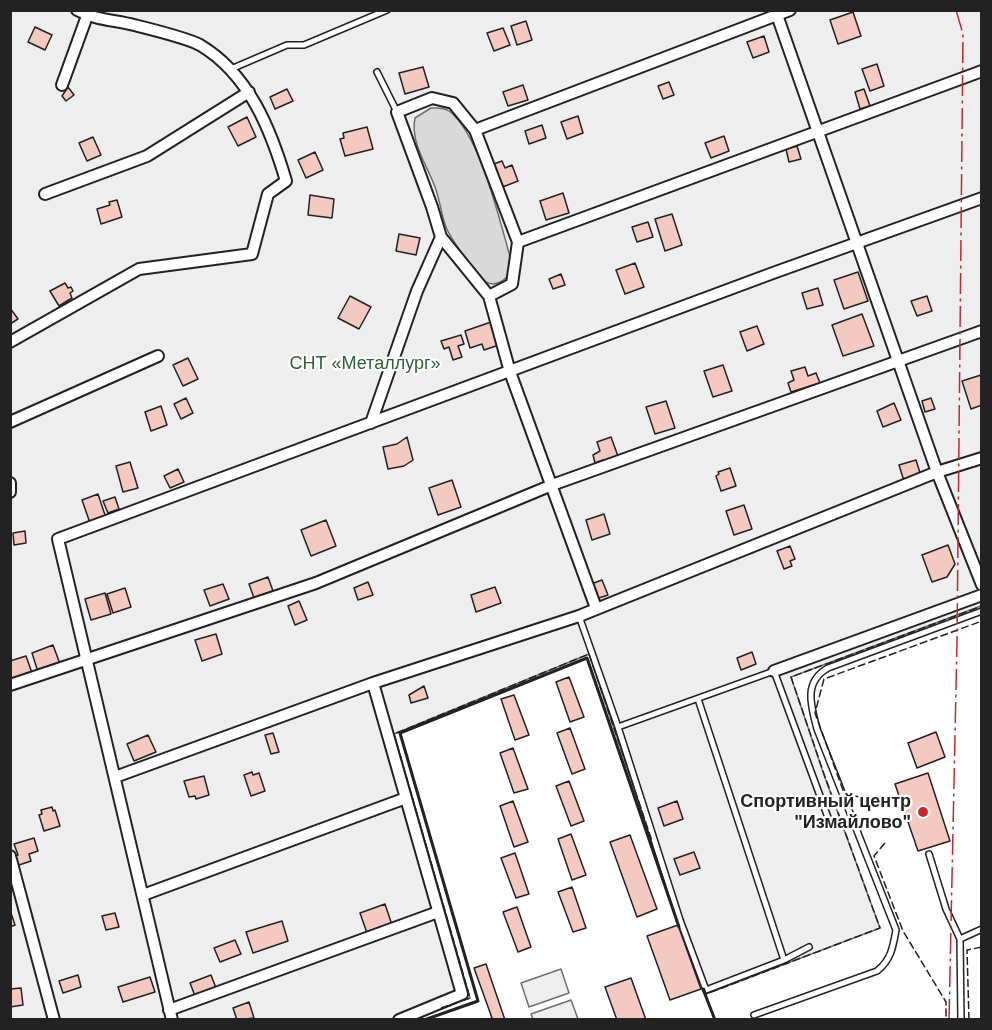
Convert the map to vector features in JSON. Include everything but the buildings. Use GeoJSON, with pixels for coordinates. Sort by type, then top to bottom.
{"type":"FeatureCollection","features":[{"type":"Feature","properties":{"kind":"street"},"geometry":{"type":"LineString","coordinates":[[475,130],[790,10]]}},
{"type":"Feature","properties":{"kind":"street"},"geometry":{"type":"LineString","coordinates":[[10,342],[139,269],[252,254],[268,194],[286,181],[278,153],[249,92],[231,69],[199,45],[133,25],[82,13],[62,85]]}},
{"type":"Feature","properties":{"kind":"street"},"geometry":{"type":"LineString","coordinates":[[777,15],[938,472],[981,585]]}},
{"type":"Feature","properties":{"kind":"street"},"geometry":{"type":"LineString","coordinates":[[518,242],[981,71]]}},
{"type":"Feature","properties":{"kind":"street"},"geometry":{"type":"LineString","coordinates":[[45,194],[147,156],[249,92]]}},
{"type":"Feature","properties":{"kind":"street"},"geometry":{"type":"LineString","coordinates":[[489,296],[512,284],[518,242],[475,130],[453,103],[432,98],[397,112],[441,237],[489,296],[510,372],[596,608]]}},
{"type":"Feature","properties":{"kind":"street"},"geometry":{"type":"LineString","coordinates":[[438,912],[170,1015],[58,539],[981,198]]}},
{"type":"Feature","properties":{"kind":"street"},"geometry":{"type":"LineString","coordinates":[[371,423],[417,291],[441,237]]}},
{"type":"Feature","properties":{"kind":"street"},"geometry":{"type":"LineString","coordinates":[[10,685],[85,658],[316,583],[552,485],[981,331]]}},
{"type":"Feature","properties":{"kind":"street"},"geometry":{"type":"LineString","coordinates":[[10,422],[158,356]]}},
{"type":"Feature","properties":{"kind":"street"},"geometry":{"type":"LineString","coordinates":[[115,777],[373,683],[579,616],[938,472],[981,458]]}},
{"type":"Feature","properties":{"kind":"street"},"geometry":{"type":"LineString","coordinates":[[10,483],[10,492]]}},
{"type":"Feature","properties":{"kind":"street"},"geometry":{"type":"LineString","coordinates":[[774,671],[981,595]]}},
{"type":"Feature","properties":{"kind":"street"},"geometry":{"type":"LineString","coordinates":[[373,683],[462,994],[399,1020]]}},
{"type":"Feature","properties":{"kind":"street"},"geometry":{"type":"LineString","coordinates":[[143,895],[406,798]]}},
{"type":"Feature","properties":{"kind":"street"},"geometry":{"type":"LineString","coordinates":[[10,856],[54,1020]]}},
{"type":"Feature","properties":{"kind":"lane"},"geometry":{"type":"LineString","coordinates":[[231,69],[287,45],[304,45],[387,10]]}},
{"type":"Feature","properties":{"kind":"lane"},"geometry":{"type":"LineString","coordinates":[[377,72],[397,112]]}},
{"type":"Feature","properties":{"kind":"lane"},"geometry":{"type":"LineString","coordinates":[[754,1015],[877,971],[887,963],[893,949],[896,930],[817,729],[810,704],[813,684],[818,673],[981,611]]}},
{"type":"Feature","properties":{"kind":"lane"},"geometry":{"type":"LineString","coordinates":[[579,616],[618,726],[680,920],[706,990],[784,960],[809,947]]}},
{"type":"Feature","properties":{"kind":"lane"},"geometry":{"type":"LineString","coordinates":[[618,726],[774,671],[830,823]]}},
{"type":"Feature","properties":{"kind":"lane"},"geometry":{"type":"LineString","coordinates":[[698,699],[784,960]]}},
{"type":"Feature","properties":{"kind":"lane"},"geometry":{"type":"LineString","coordinates":[[929,854],[946,909],[960,939],[961,1020]]}},
{"type":"Feature","properties":{"kind":"lane"},"geometry":{"type":"LineString","coordinates":[[960,939],[981,929]]}},
{"type":"Feature","properties":{"kind":"green space","name":"СНТ «Металлург»"},"geometry":{"type":"Polygon","coordinates":[[[10,11],[981,11],[981,606],[791,677],[880,928],[706,994],[679,923],[589,654],[394,734],[470,998],[406,1020],[11,1019],[10,11]]]}},
{"type":"Feature","properties":{"kind":"green space"},"geometry":{"type":"Polygon","coordinates":[[[561,969],[569,993],[529,1007],[521,983],[561,969]]]}},
{"type":"Feature","properties":{"kind":"green space"},"geometry":{"type":"Polygon","coordinates":[[[571,1000],[578,1019],[533,1019],[531,1014],[571,1000]]]}},
{"type":"Feature","properties":{"kind":"shaded area"},"geometry":{"type":"Polygon","coordinates":[[[431,108],[447,110],[460,122],[479,158],[495,202],[511,260],[512,271],[497,283],[490,284],[478,276],[446,227],[437,192],[415,136],[415,118],[431,108]]]}},
{"type":"Feature","properties":{"kind":"fence"},"geometry":{"type":"LineString","coordinates":[[704,988],[706,994],[880,928],[791,677],[982,606]]}},
{"type":"Feature","properties":{"kind":"fence"},"geometry":{"type":"LineString","coordinates":[[863,798],[844,793],[815,713],[824,679],[982,621]]}},
{"type":"Feature","properties":{"kind":"fence"},"geometry":{"type":"LineString","coordinates":[[441,1008],[470,998],[394,734],[589,654],[652,841]]}},
{"type":"Feature","properties":{"kind":"fence"},"geometry":{"type":"LineString","coordinates":[[885,843],[874,856],[903,931],[946,1002],[946,1020]]}},
{"type":"Feature","properties":{"kind":"fence"},"geometry":{"type":"LineString","coordinates":[[969,1020],[967,950],[982,947]]}},
{"type":"Feature","properties":{"kind":"wall"},"geometry":{"type":"LineString","coordinates":[[424,1020],[478,1001],[400,733],[587,658],[679,927]]}},
{"type":"Feature","properties":{"kind":"wall"},"geometry":{"type":"LineString","coordinates":[[703,989],[715,1020]]}},
{"type":"Feature","properties":{"kind":"power"},"geometry":{"type":"LineString","coordinates":[[949,1020],[957,641],[963,34],[956,10]]}},
{"type":"Feature","properties":{"kind":"place","name":"Спортивный центр \"Измайлово\""},"geometry":{"type":"Point","coordinates":[923,812]}}]}
